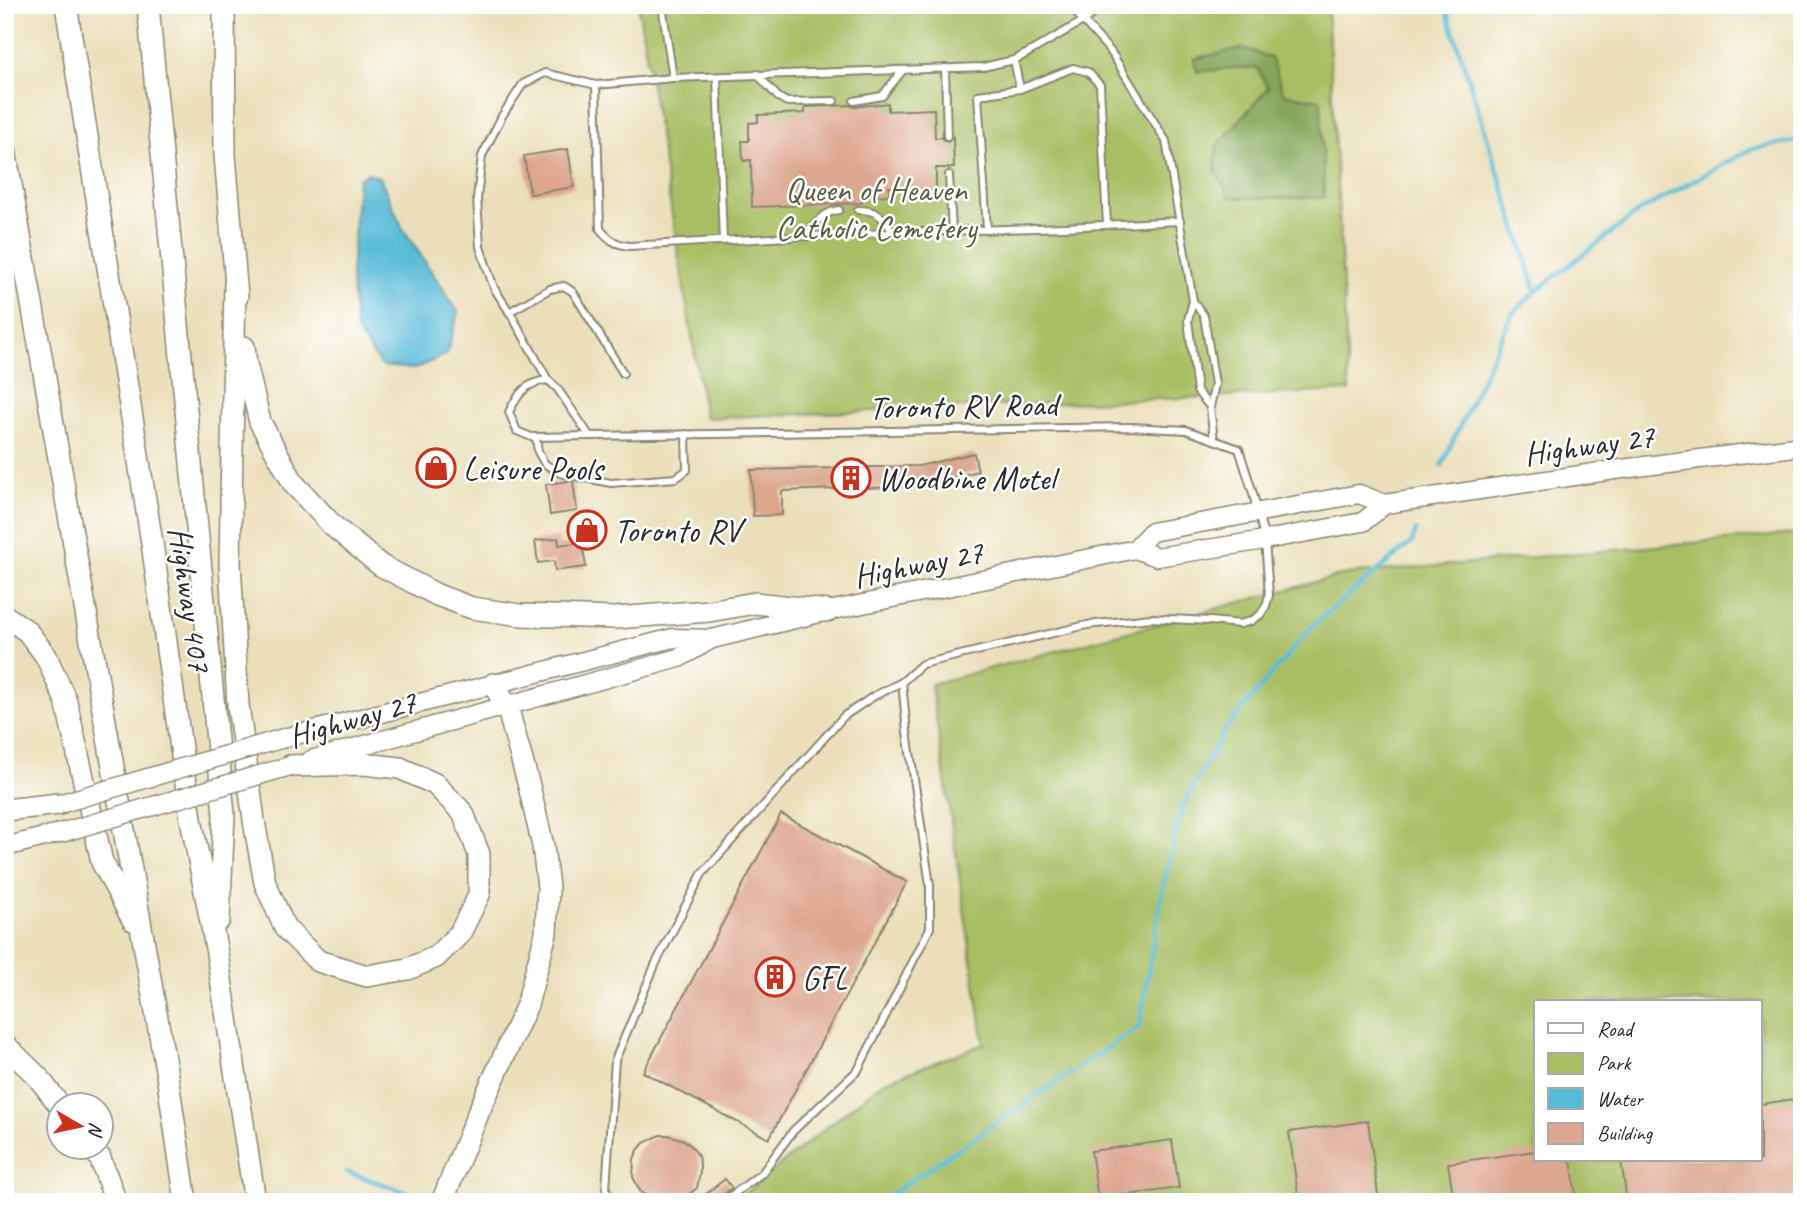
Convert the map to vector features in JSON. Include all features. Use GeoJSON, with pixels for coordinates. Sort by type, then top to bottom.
{"type":"FeatureCollection","features":[{"type":"Feature","properties":{"kind":"highway","name":"Highway 407"},"geometry":{"type":"LineString","coordinates":[[66,5],[152,543],[191,819],[217,953],[255,1202]]}},
{"type":"Feature","properties":{"kind":"highway"},"geometry":{"type":"LineString","coordinates":[[148,5],[224,814],[217,953]]}},
{"type":"Feature","properties":{"kind":"highway"},"geometry":{"type":"LineString","coordinates":[[224,5],[225,155],[235,284],[246,364],[260,422],[293,484],[333,526],[380,565],[437,595],[472,608],[520,615],[615,618],[709,611],[755,603],[828,611]]}},
{"type":"Feature","properties":{"kind":"highway"},"geometry":{"type":"LineString","coordinates":[[5,150],[168,1081],[186,1202]]}},
{"type":"Feature","properties":{"kind":"highway"},"geometry":{"type":"LineString","coordinates":[[235,284],[230,563],[238,705],[265,883],[285,928],[318,961],[366,976],[408,969],[436,957],[460,933],[478,895],[479,853],[463,813],[435,784],[400,768],[363,764],[290,766]]}},
{"type":"Feature","properties":{"kind":"highway"},"geometry":{"type":"LineString","coordinates":[[5,616],[27,631],[46,656],[66,701],[102,862],[143,939]]}},
{"type":"Feature","properties":{"kind":"highway"},"geometry":{"type":"LineString","coordinates":[[442,1202],[527,1005],[545,933],[548,887],[543,846],[507,706],[493,684]]}},
{"type":"Feature","properties":{"kind":"highway"},"geometry":{"type":"LineString","coordinates":[[5,810],[59,804]]}},
{"type":"Feature","properties":{"kind":"highway"},"geometry":{"type":"LineString","coordinates":[[5,1045],[50,1092]]}},
{"type":"Feature","properties":{"kind":"highway"},"geometry":{"type":"LineString","coordinates":[[101,1162],[116,1202]]}},
{"type":"Feature","properties":{"kind":"main road","name":"Highway 27"},"geometry":{"type":"LineString","coordinates":[[1135,549],[1151,532],[1359,494],[1385,504],[1614,470],[1802,446]]}},
{"type":"Feature","properties":{"kind":"main road","name":"Highway 27"},"geometry":{"type":"LineString","coordinates":[[5,819],[284,738],[673,638],[712,639],[828,611],[1135,549],[1157,557],[1363,522],[1385,504]]}},
{"type":"Feature","properties":{"kind":"main road","name":"Highway 27"},"geometry":{"type":"LineString","coordinates":[[5,847],[679,658],[712,639]]}},
{"type":"Feature","properties":{"kind":"lane"},"geometry":{"type":"LineString","coordinates":[[662,5],[673,78]]}},
{"type":"Feature","properties":{"kind":"lane"},"geometry":{"type":"LineString","coordinates":[[1069,5],[1111,52],[1166,141],[1193,301],[1188,320],[1197,391],[1210,407]]}},
{"type":"Feature","properties":{"kind":"lane"},"geometry":{"type":"LineString","coordinates":[[589,435],[557,388],[548,380],[494,288],[480,247],[477,198],[482,156],[502,116],[523,84],[545,73],[596,85],[757,74],[983,67],[1014,60],[1083,21],[1105,5]]}},
{"type":"Feature","properties":{"kind":"lane"},"geometry":{"type":"LineString","coordinates":[[1014,60],[1020,89]]}},
{"type":"Feature","properties":{"kind":"lane"},"geometry":{"type":"LineString","coordinates":[[945,68],[947,136]]}},
{"type":"Feature","properties":{"kind":"lane"},"geometry":{"type":"LineString","coordinates":[[987,230],[978,95],[1020,89],[1073,68],[1088,72],[1100,85],[1107,225]]}},
{"type":"Feature","properties":{"kind":"lane"},"geometry":{"type":"LineString","coordinates":[[854,101],[882,96],[903,70]]}},
{"type":"Feature","properties":{"kind":"lane"},"geometry":{"type":"LineString","coordinates":[[757,74],[778,97],[787,102],[834,100]]}},
{"type":"Feature","properties":{"kind":"lane"},"geometry":{"type":"LineString","coordinates":[[717,77],[723,241]]}},
{"type":"Feature","properties":{"kind":"lane"},"geometry":{"type":"LineString","coordinates":[[596,85],[600,229],[609,240],[617,244],[629,246],[1180,221]]}},
{"type":"Feature","properties":{"kind":"lane"},"geometry":{"type":"LineString","coordinates":[[949,175],[953,231]]}},
{"type":"Feature","properties":{"kind":"lane"},"geometry":{"type":"LineString","coordinates":[[806,236],[820,218],[831,211],[839,210]]}},
{"type":"Feature","properties":{"kind":"lane"},"geometry":{"type":"LineString","coordinates":[[858,210],[877,213],[894,233]]}},
{"type":"Feature","properties":{"kind":"lane"},"geometry":{"type":"LineString","coordinates":[[509,312],[550,289],[564,286],[573,292],[623,373]]}},
{"type":"Feature","properties":{"kind":"lane"},"geometry":{"type":"LineString","coordinates":[[1193,301],[1204,316],[1215,384],[1210,407],[1214,440]]}},
{"type":"Feature","properties":{"kind":"lane"},"geometry":{"type":"LineString","coordinates":[[548,380],[538,381],[519,393],[509,412],[517,431],[536,437],[538,452],[545,464],[560,473],[611,483],[676,478],[688,470],[687,434]]}},
{"type":"Feature","properties":{"kind":"lane","name":"Toronto RV Road"},"geometry":{"type":"LineString","coordinates":[[536,437],[1130,427],[1186,430],[1239,449],[1265,540],[1269,595],[1260,615],[1240,624],[1151,618],[1087,625],[922,664],[902,682]]}},
{"type":"Feature","properties":{"kind":"lane"},"geometry":{"type":"LineString","coordinates":[[610,1202],[606,1188],[615,1060],[656,963],[702,874],[844,716],[902,682],[930,885],[930,928],[858,1070],[793,1131],[762,1173],[723,1202]]}},
{"type":"Feature","properties":{"kind":"green space","name":"Queen of Heaven Catholic Cemetery"},"geometry":{"type":"Polygon","coordinates":[[[638,5],[1327,5],[1349,391],[705,418],[638,5]]]}},
{"type":"Feature","properties":{"kind":"green space"},"geometry":{"type":"Polygon","coordinates":[[[1243,48],[1271,58],[1284,94],[1321,100],[1324,198],[1230,198],[1215,169],[1217,146],[1268,88],[1257,68],[1197,72],[1194,59],[1243,48]]]}},
{"type":"Feature","properties":{"kind":"green space"},"geometry":{"type":"Polygon","coordinates":[[[1802,533],[1802,1202],[734,1202],[883,1082],[984,1044],[931,684],[1347,574],[1802,533]]]}},
{"type":"Feature","properties":{"kind":"water"},"geometry":{"type":"Polygon","coordinates":[[[368,173],[380,178],[402,227],[458,312],[447,354],[415,369],[381,366],[356,330],[351,276],[358,180],[368,173]]]}},
{"type":"Feature","properties":{"kind":"building"},"geometry":{"type":"Polygon","coordinates":[[[888,103],[888,111],[934,109],[935,138],[942,137],[948,142],[953,137],[954,168],[936,168],[936,197],[913,198],[913,187],[889,187],[889,195],[862,196],[862,203],[752,207],[751,160],[743,161],[742,141],[749,141],[749,123],[758,122],[758,115],[805,113],[805,107],[854,107],[888,103]]]}},
{"type":"Feature","properties":{"kind":"building"},"geometry":{"type":"Polygon","coordinates":[[[568,149],[574,187],[530,194],[524,156],[568,149]]]}},
{"type":"Feature","properties":{"kind":"building","name":"Woodbine Motel"},"geometry":{"type":"Polygon","coordinates":[[[974,453],[978,471],[923,486],[782,491],[782,515],[753,516],[751,470],[919,466],[974,453]]]}},
{"type":"Feature","properties":{"kind":"building"},"geometry":{"type":"Polygon","coordinates":[[[573,481],[577,511],[550,515],[546,484],[573,481]]]}},
{"type":"Feature","properties":{"kind":"building"},"geometry":{"type":"Polygon","coordinates":[[[558,538],[559,545],[582,542],[586,567],[555,571],[554,561],[538,563],[535,541],[558,538]]]}},
{"type":"Feature","properties":{"kind":"building","name":"GFL"},"geometry":{"type":"Polygon","coordinates":[[[781,814],[907,882],[769,1139],[643,1072],[781,814]]]}},
{"type":"Feature","properties":{"kind":"building"},"geometry":{"type":"Polygon","coordinates":[[[1802,1098],[1802,1202],[1627,1202],[1621,1162],[1762,1162],[1762,1104],[1802,1098]]]}},
{"type":"Feature","properties":{"kind":"building"},"geometry":{"type":"Polygon","coordinates":[[[1368,1121],[1379,1202],[1299,1202],[1289,1132],[1368,1121]]]}},
{"type":"Feature","properties":{"kind":"building"},"geometry":{"type":"Polygon","coordinates":[[[660,1135],[684,1140],[697,1154],[700,1163],[697,1188],[676,1202],[658,1202],[647,1197],[640,1191],[633,1177],[634,1159],[638,1150],[644,1143],[660,1135]]]}},
{"type":"Feature","properties":{"kind":"building"},"geometry":{"type":"Polygon","coordinates":[[[1172,1140],[1179,1188],[1098,1199],[1091,1151],[1172,1140]]]}},
{"type":"Feature","properties":{"kind":"building"},"geometry":{"type":"Polygon","coordinates":[[[1534,1151],[1534,1162],[1571,1162],[1577,1202],[1454,1202],[1448,1163],[1534,1151]]]}},
{"type":"Feature","properties":{"kind":"building"},"geometry":{"type":"Polygon","coordinates":[[[725,1179],[732,1188],[717,1202],[696,1202],[725,1179]]]}},
{"type":"Feature","properties":{"kind":"waterway"},"geometry":{"type":"LineString","coordinates":[[1445,5],[1536,291]]}},
{"type":"Feature","properties":{"kind":"waterway"},"geometry":{"type":"LineString","coordinates":[[1442,465],[1512,314],[1536,291],[1638,212],[1751,149],[1802,140]]}},
{"type":"Feature","properties":{"kind":"waterway"},"geometry":{"type":"LineString","coordinates":[[879,1202],[1139,1027],[1163,886],[1183,805],[1224,731],[1313,625],[1412,542],[1416,530]]}},
{"type":"Feature","properties":{"kind":"waterway"},"geometry":{"type":"LineString","coordinates":[[347,1172],[431,1202]]}},
{"type":"Feature","properties":{"kind":"place","name":"Leisure Pools"},"geometry":{"type":"Point","coordinates":[436,468]}},
{"type":"Feature","properties":{"kind":"place","name":"Woodbine Motel"},"geometry":{"type":"Point","coordinates":[851,478]}},
{"type":"Feature","properties":{"kind":"place","name":"Toronto RV"},"geometry":{"type":"Point","coordinates":[587,530]}},
{"type":"Feature","properties":{"kind":"place","name":"GFL"},"geometry":{"type":"Point","coordinates":[775,977]}}]}
